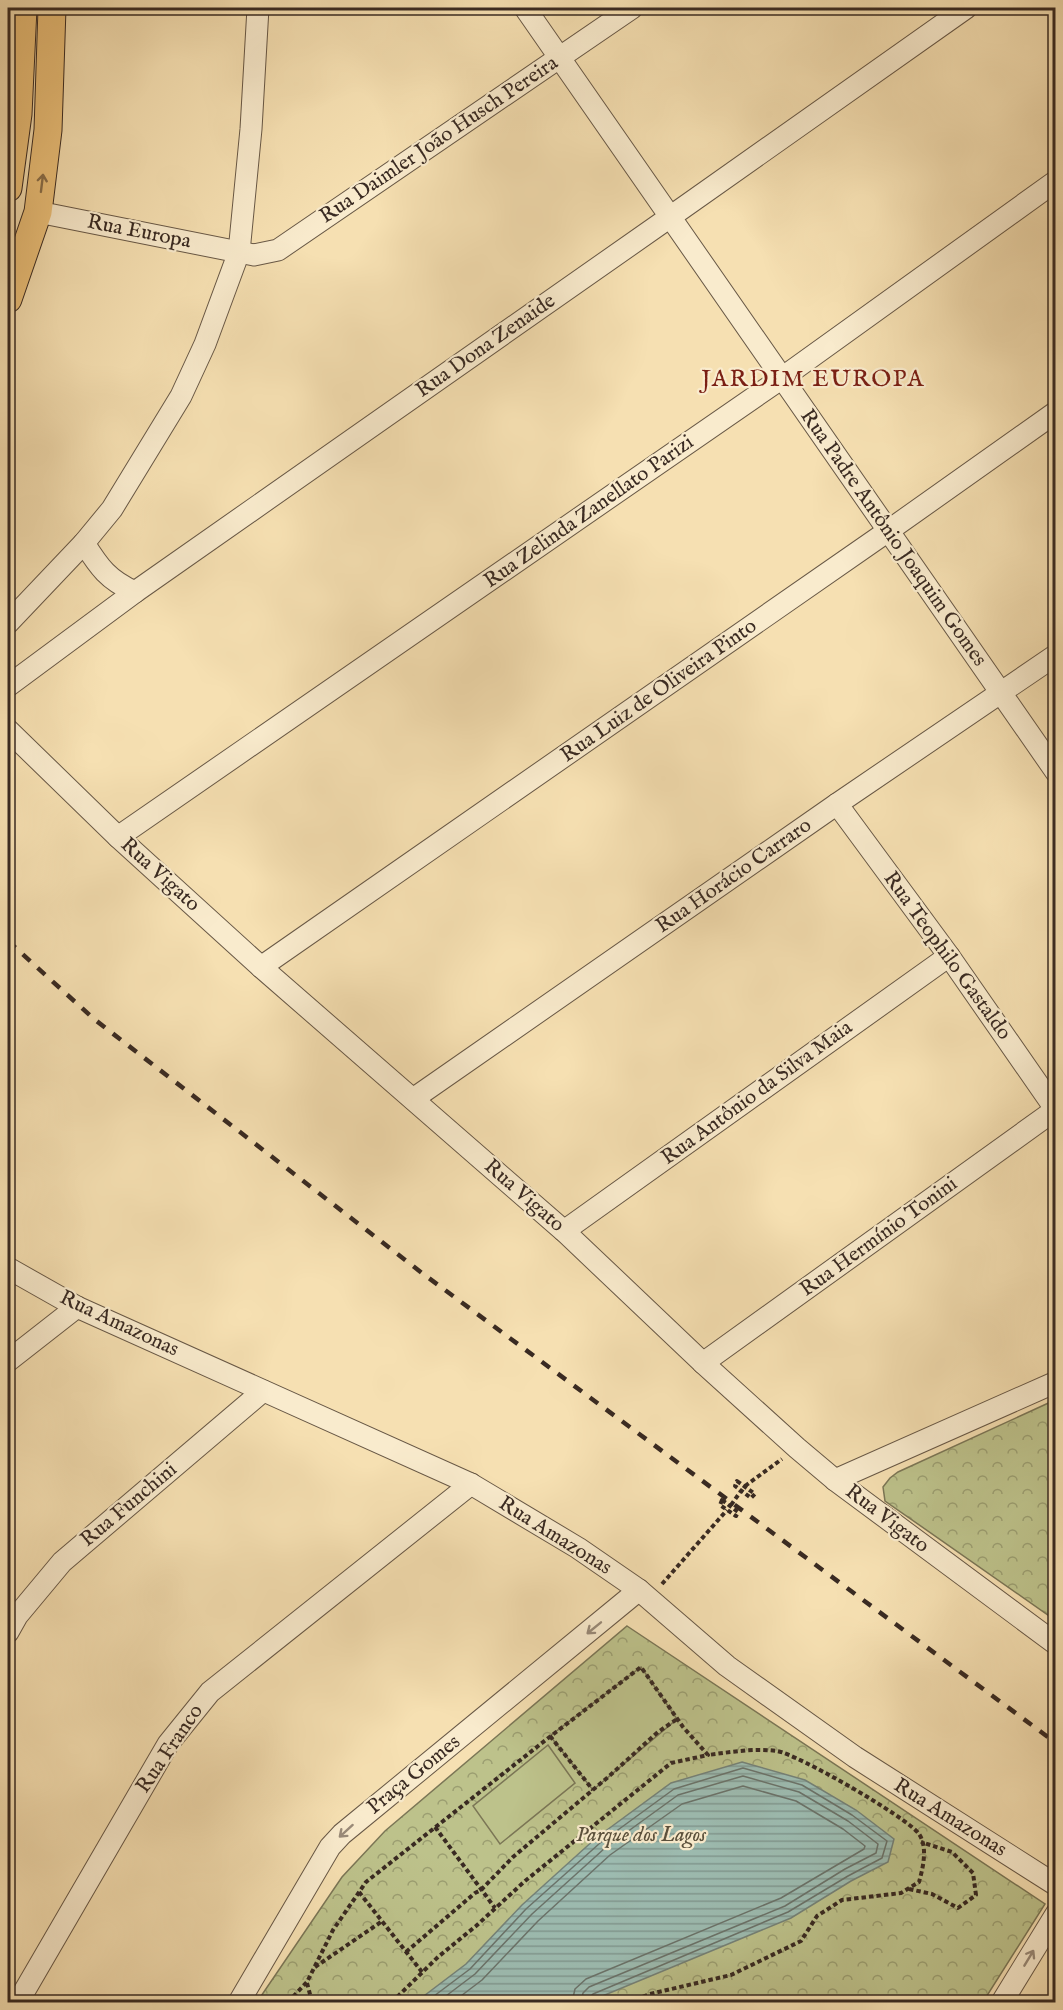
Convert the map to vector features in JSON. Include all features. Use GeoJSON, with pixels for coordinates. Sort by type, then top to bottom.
{"type":"FeatureCollection","features":[{"type":"Feature","properties":{"kind":"main road"},"geometry":{"type":"LineString","coordinates":[[8,188],[13,110],[22,50],[23,8]]}},
{"type":"Feature","properties":{"kind":"main road"},"geometry":{"type":"LineString","coordinates":[[8,299],[38,212],[48,130],[52,8]]}},
{"type":"Feature","properties":{"kind":"street"},"geometry":{"type":"LineString","coordinates":[[8,623],[84,543],[112,508],[181,396],[205,344],[239,252],[251,129],[258,8]]}},
{"type":"Feature","properties":{"kind":"street","name":"Rua Padre Antônio Joaquim Gomes"},"geometry":{"type":"LineString","coordinates":[[525,8],[1056,772]]}},
{"type":"Feature","properties":{"kind":"street","name":"Rua Daimler João Husch Pereira"},"geometry":{"type":"LineString","coordinates":[[239,252],[254,255],[278,250],[632,8]]}},
{"type":"Feature","properties":{"kind":"street","name":"Rua Dona Zenaide"},"geometry":{"type":"LineString","coordinates":[[8,686],[135,592],[966,8]]}},
{"type":"Feature","properties":{"kind":"street"},"geometry":{"type":"LineString","coordinates":[[13,110],[48,130]]}},
{"type":"Feature","properties":{"kind":"street","name":"Rua Zelinda Zanellato Parizi"},"geometry":{"type":"LineString","coordinates":[[118,837],[782,378],[1056,181]]}},
{"type":"Feature","properties":{"kind":"street","name":"Rua Europa"},"geometry":{"type":"LineString","coordinates":[[38,212],[239,252]]}},
{"type":"Feature","properties":{"kind":"street","name":"Rua Luiz de Oliveira Pinto"},"geometry":{"type":"LineString","coordinates":[[261,967],[1056,412]]}},
{"type":"Feature","properties":{"kind":"street"},"geometry":{"type":"LineString","coordinates":[[84,543],[107,576],[118,585],[135,592]]}},
{"type":"Feature","properties":{"kind":"street","name":"Rua Horácio Carraro"},"geometry":{"type":"LineString","coordinates":[[413,1099],[837,804],[1056,655]]}},
{"type":"Feature","properties":{"kind":"street","name":"Rua Vigato"},"geometry":{"type":"LineString","coordinates":[[8,730],[118,837],[261,967],[564,1231],[703,1363],[797,1448],[835,1480],[1056,1644]]}},
{"type":"Feature","properties":{"kind":"street","name":"Rua Teophilo Gastaldo"},"geometry":{"type":"LineString","coordinates":[[837,804],[949,956],[1055,1110]]}},
{"type":"Feature","properties":{"kind":"street","name":"Rua Antônio da Silva Maia"},"geometry":{"type":"LineString","coordinates":[[564,1231],[949,956]]}},
{"type":"Feature","properties":{"kind":"street","name":"Rua Hermínio Tonini"},"geometry":{"type":"LineString","coordinates":[[703,1363],[1055,1110]]}},
{"type":"Feature","properties":{"kind":"street","name":"Rua Amazonas"},"geometry":{"type":"LineString","coordinates":[[8,1268],[77,1306],[471,1484],[578,1548],[644,1595],[727,1666],[855,1757],[1056,1885]]}},
{"type":"Feature","properties":{"kind":"street"},"geometry":{"type":"LineString","coordinates":[[8,1361],[77,1306]]}},
{"type":"Feature","properties":{"kind":"street"},"geometry":{"type":"LineString","coordinates":[[835,1480],[1056,1382]]}},
{"type":"Feature","properties":{"kind":"street","name":"Rua Funchini"},"geometry":{"type":"LineString","coordinates":[[8,1632],[17,1616],[62,1562],[263,1391]]}},
{"type":"Feature","properties":{"kind":"street","name":"Rua Franco"},"geometry":{"type":"LineString","coordinates":[[18,2002],[168,1744],[210,1692],[471,1484]]}},
{"type":"Feature","properties":{"kind":"street","name":"Praça Gomes"},"geometry":{"type":"LineString","coordinates":[[239,2002],[330,1847],[342,1834],[644,1595]]}},
{"type":"Feature","properties":{"kind":"street"},"geometry":{"type":"LineString","coordinates":[[1002,2002],[1056,1914]]}},
{"type":"Feature","properties":{"kind":"path"},"geometry":{"type":"LineString","coordinates":[[745,1486],[797,1448]]}},
{"type":"Feature","properties":{"kind":"path"},"geometry":{"type":"LineString","coordinates":[[737,1481],[745,1486],[755,1494],[751,1498],[735,1486],[737,1481]]}},
{"type":"Feature","properties":{"kind":"path"},"geometry":{"type":"LineString","coordinates":[[731,1505],[741,1491]]}},
{"type":"Feature","properties":{"kind":"path"},"geometry":{"type":"LineString","coordinates":[[722,1500],[731,1505],[738,1512],[735,1516],[720,1505],[722,1500]]}},
{"type":"Feature","properties":{"kind":"path"},"geometry":{"type":"LineString","coordinates":[[644,1595],[727,1510]]}},
{"type":"Feature","properties":{"kind":"path"},"geometry":{"type":"LineString","coordinates":[[288,2002],[307,1982],[333,1930],[366,1882],[641,1667],[677,1719],[708,1755]]}},
{"type":"Feature","properties":{"kind":"path"},"geometry":{"type":"LineString","coordinates":[[406,1952],[481,1890],[513,1857],[658,1732],[677,1719]]}},
{"type":"Feature","properties":{"kind":"path"},"geometry":{"type":"LineString","coordinates":[[550,1737],[593,1790]]}},
{"type":"Feature","properties":{"kind":"path"},"geometry":{"type":"LineString","coordinates":[[392,2002],[422,1972],[584,1831],[671,1762],[747,1750],[779,1751],[882,1804],[920,1834],[926,1861],[919,1882],[908,1889],[901,1893],[842,1900],[817,1916],[801,1941],[771,1956],[731,1975],[650,1994],[629,2002]]}},
{"type":"Feature","properties":{"kind":"path"},"geometry":{"type":"LineString","coordinates":[[435,1827],[495,1908]]}},
{"type":"Feature","properties":{"kind":"path"},"geometry":{"type":"LineString","coordinates":[[908,1889],[932,1894],[958,1908],[976,1895],[973,1873],[952,1852],[921,1842]]}},
{"type":"Feature","properties":{"kind":"path"},"geometry":{"type":"LineString","coordinates":[[359,1892],[422,1972]]}},
{"type":"Feature","properties":{"kind":"path"},"geometry":{"type":"LineString","coordinates":[[314,1967],[381,1922]]}},
{"type":"Feature","properties":{"kind":"path"},"geometry":{"type":"LineString","coordinates":[[307,1982],[312,2002]]}},
{"type":"Feature","properties":{"kind":"green space"},"geometry":{"type":"Polygon","coordinates":[[[1055,1400],[1055,1620],[885,1501],[883,1487],[898,1472],[1055,1400]]]}},
{"type":"Feature","properties":{"kind":"green space","name":"Parque dos Lagos"},"geometry":{"type":"Polygon","coordinates":[[[627,1626],[1045,1904],[983,2002],[257,2002],[342,1877],[385,1831],[627,1626]]]}},
{"type":"Feature","properties":{"kind":"green space"},"geometry":{"type":"Polygon","coordinates":[[[641,1667],[677,1719],[593,1790],[550,1736],[641,1667]]]}},
{"type":"Feature","properties":{"kind":"green space"},"geometry":{"type":"Polygon","coordinates":[[[548,1745],[575,1783],[500,1844],[473,1806],[548,1745]]]}},
{"type":"Feature","properties":{"kind":"water"},"geometry":{"type":"Polygon","coordinates":[[[742,1762],[805,1780],[856,1810],[894,1839],[888,1862],[851,1881],[791,1918],[588,2002],[416,2002],[466,1964],[522,1905],[596,1838],[671,1783],[742,1762]]]}},
{"type":"Feature","properties":{"kind":"railway"},"geometry":{"type":"LineString","coordinates":[[8,941],[94,1019],[422,1273],[1056,1743]]}},
{"type":"Feature","properties":{"kind":"district","name":"JARDIM EUROPA"},"geometry":{"type":"Point","coordinates":[813,379]}}]}
